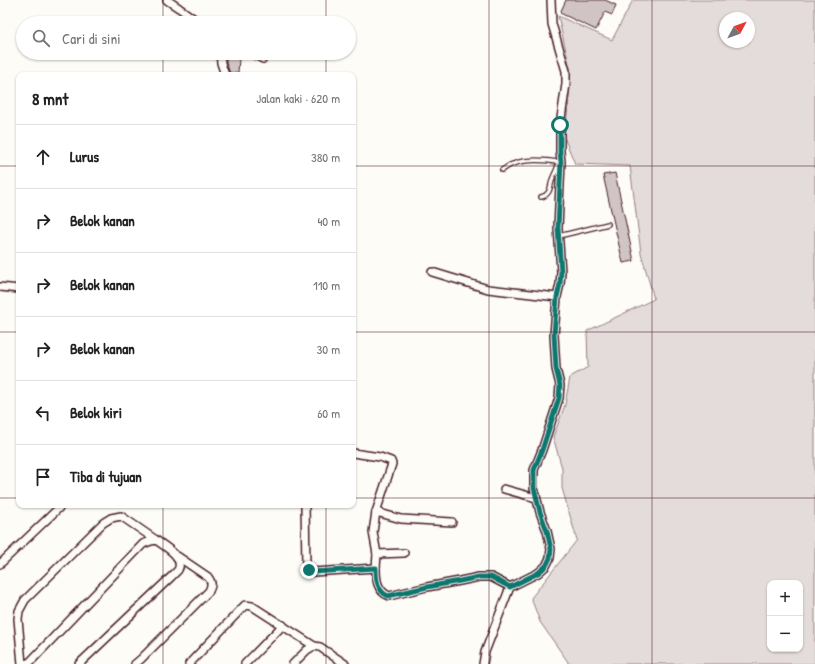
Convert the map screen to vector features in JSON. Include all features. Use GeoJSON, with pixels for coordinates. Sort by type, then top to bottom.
{"type":"FeatureCollection","features":[{"type":"Feature","properties":{"kind":"street"},"geometry":{"type":"LineString","coordinates":[[167,0],[190,16]]}},
{"type":"Feature","properties":{"kind":"street"},"geometry":{"type":"LineString","coordinates":[[483,664],[485,652],[510,587],[538,573],[546,566],[550,558],[551,549],[547,531],[536,498],[534,488],[534,470],[559,398],[560,385],[556,369],[554,334],[561,272],[558,228],[560,125],[566,84],[566,70],[552,24],[551,0]]}},
{"type":"Feature","properties":{"kind":"street"},"geometry":{"type":"LineString","coordinates":[[221,60],[224,72]]}},
{"type":"Feature","properties":{"kind":"street"},"geometry":{"type":"LineString","coordinates":[[432,272],[488,289],[557,297]]}},
{"type":"Feature","properties":{"kind":"street"},"geometry":{"type":"LineString","coordinates":[[0,287],[16,289]]}},
{"type":"Feature","properties":{"kind":"street"},"geometry":{"type":"LineString","coordinates":[[356,453],[380,457],[391,461],[392,464],[376,512],[373,532],[377,554],[376,578],[380,589],[384,594],[388,596],[479,577],[491,577],[510,587]]}},
{"type":"Feature","properties":{"kind":"street"},"geometry":{"type":"LineString","coordinates":[[504,489],[536,498]]}},
{"type":"Feature","properties":{"kind":"street"},"geometry":{"type":"LineString","coordinates":[[0,564],[59,508]]}},
{"type":"Feature","properties":{"kind":"street"},"geometry":{"type":"LineString","coordinates":[[305,508],[306,565],[309,570],[313,572],[376,568]]}},
{"type":"Feature","properties":{"kind":"street"},"geometry":{"type":"LineString","coordinates":[[376,512],[401,519],[452,522]]}},
{"type":"Feature","properties":{"kind":"street"},"geometry":{"type":"LineString","coordinates":[[135,664],[209,591],[212,582],[208,577],[177,556],[156,540],[121,516],[112,518],[103,523],[25,600],[18,611],[24,664],[30,662],[143,544],[156,540]]}},
{"type":"Feature","properties":{"kind":"street"},"geometry":{"type":"LineString","coordinates":[[377,554],[404,553]]}},
{"type":"Feature","properties":{"kind":"street"},"geometry":{"type":"LineString","coordinates":[[79,664],[171,577],[178,569],[180,562],[177,556]]}},
{"type":"Feature","properties":{"kind":"street"},"geometry":{"type":"LineString","coordinates":[[189,664],[245,605],[252,606],[345,664]]}},
{"type":"Feature","properties":{"kind":"street"},"geometry":{"type":"LineString","coordinates":[[245,664],[283,625]]}},
{"type":"Feature","properties":{"kind":"street"},"geometry":{"type":"LineString","coordinates":[[293,664],[307,650],[314,646]]}},
{"type":"Feature","properties":{"kind":"lane"},"geometry":{"type":"LineString","coordinates":[[502,170],[519,162],[543,160],[560,162],[552,179],[548,193],[541,197]]}},
{"type":"Feature","properties":{"kind":"lane"},"geometry":{"type":"LineString","coordinates":[[559,236],[608,224]]}},
{"type":"Feature","properties":{"kind":"shaded area"},"geometry":{"type":"Polygon","coordinates":[[[633,0],[815,0],[815,664],[568,664],[540,622],[531,598],[577,540],[562,488],[562,468],[553,437],[565,405],[570,377],[588,367],[587,331],[654,299],[641,253],[630,166],[575,164],[564,137],[569,101],[570,68],[558,16],[612,40],[633,0]]]}},
{"type":"Feature","properties":{"kind":"building"},"geometry":{"type":"Polygon","coordinates":[[[566,0],[605,0],[616,5],[612,15],[605,12],[596,30],[560,13],[566,0]]]}},
{"type":"Feature","properties":{"kind":"building"},"geometry":{"type":"Polygon","coordinates":[[[226,60],[239,60],[238,72],[230,72],[226,60]]]}},
{"type":"Feature","properties":{"kind":"building"},"geometry":{"type":"Polygon","coordinates":[[[615,173],[634,261],[623,263],[603,175],[615,173]]]}},
{"type":"Feature","properties":{"kind":"route"},"geometry":{"type":"LineString","coordinates":[[309,570],[313,572],[376,568],[376,578],[380,589],[388,596],[479,577],[491,577],[510,587],[538,573],[546,566],[550,558],[551,549],[534,488],[534,470],[559,398],[560,385],[556,369],[554,334],[561,272],[558,228],[561,162],[560,125]]}}]}
